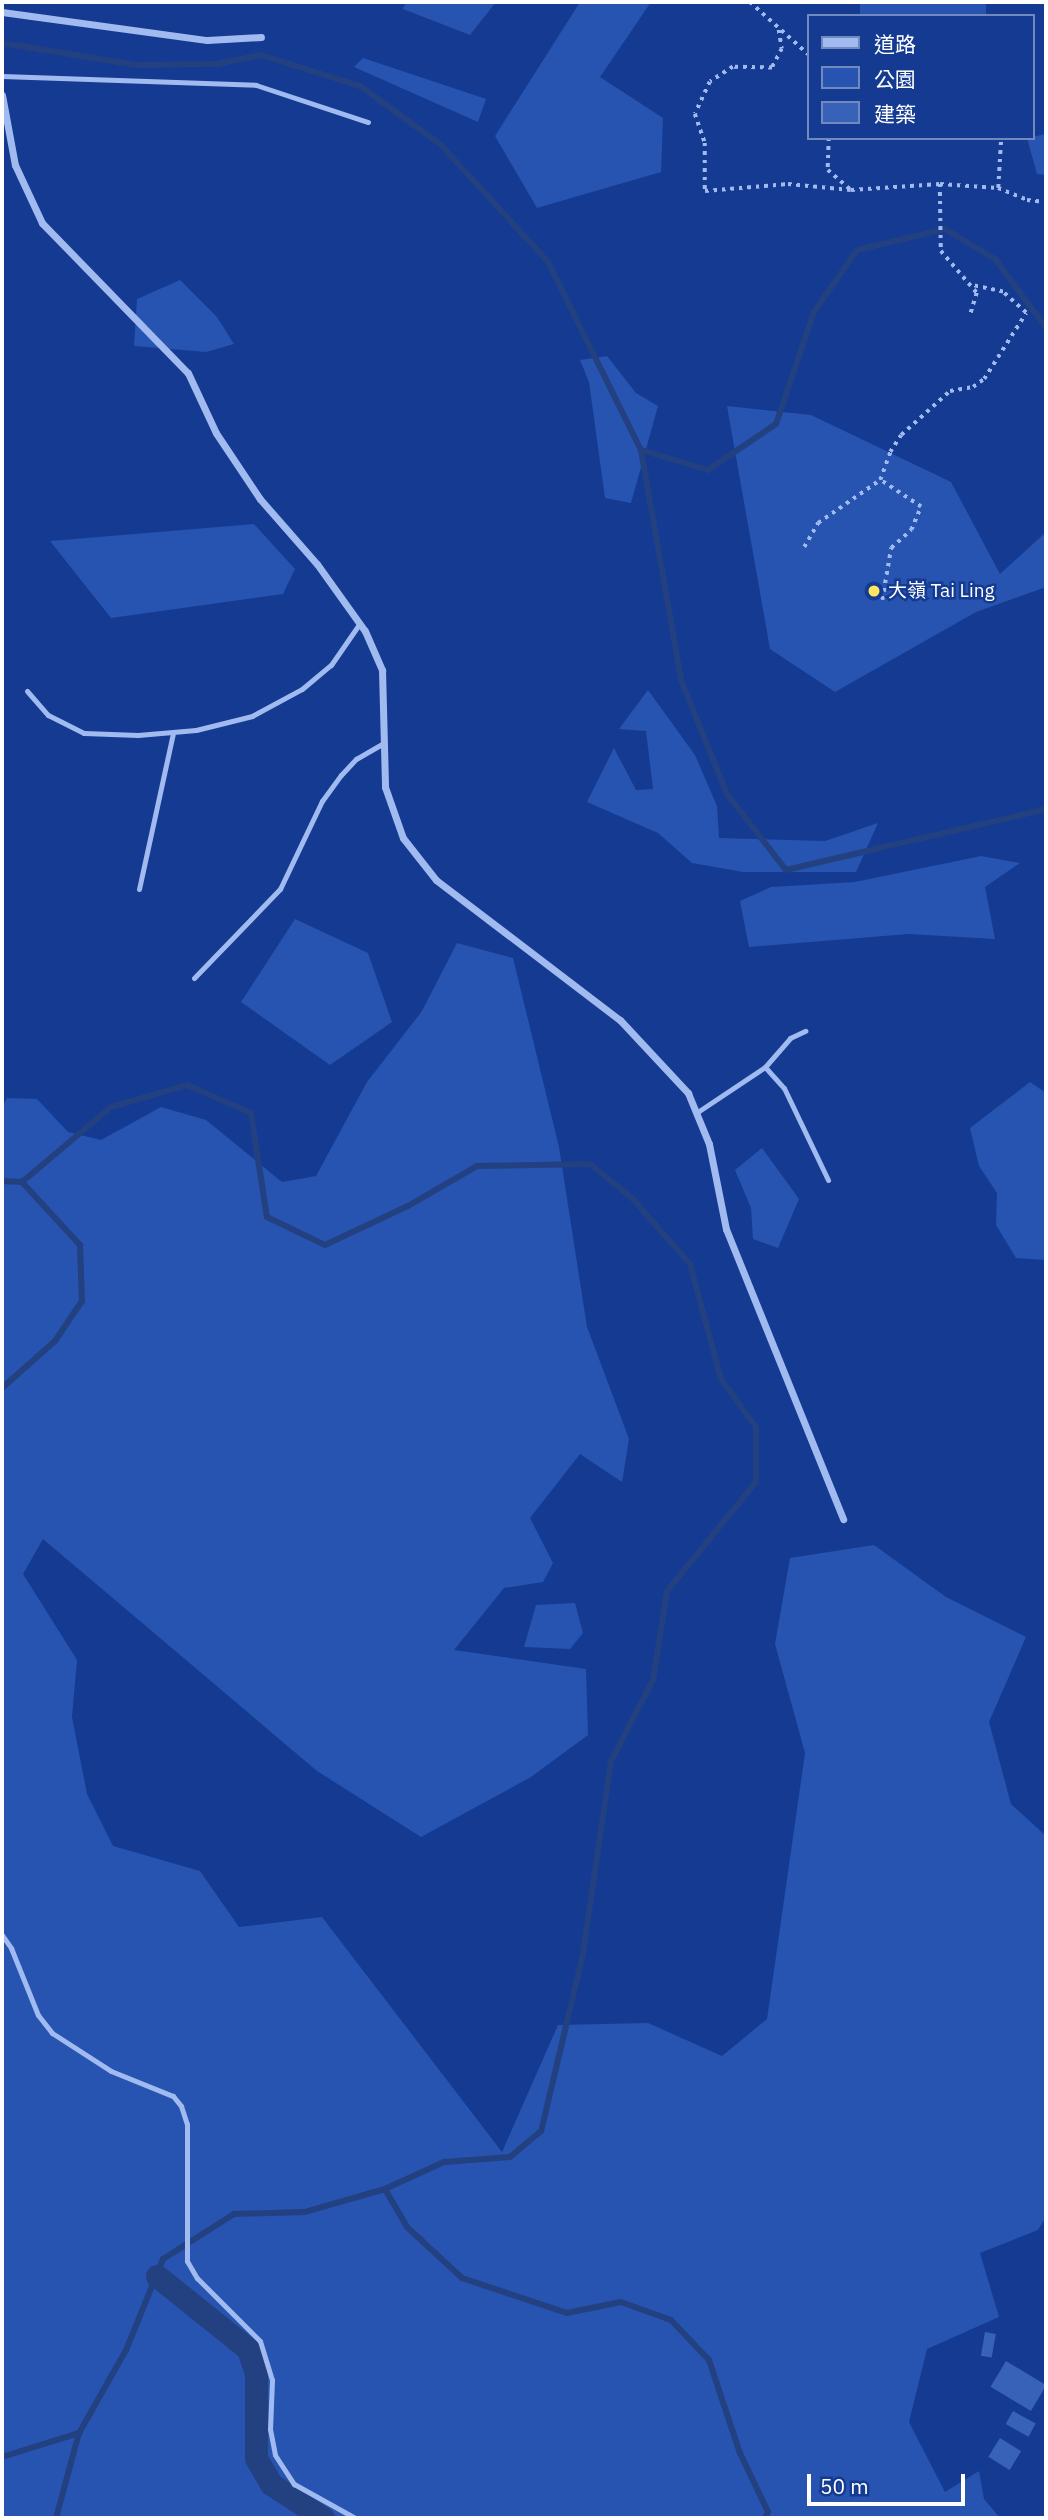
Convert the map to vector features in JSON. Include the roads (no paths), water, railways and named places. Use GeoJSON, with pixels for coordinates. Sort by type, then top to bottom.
{"type":"FeatureCollection","features":[{"type":"Feature","properties":{"kind":"street"},"geometry":{"type":"LineString","coordinates":[[2,12],[169,36],[261,37]]}},
{"type":"Feature","properties":{"kind":"street"},"geometry":{"type":"LineString","coordinates":[[2,95],[15,165],[42,223],[188,373],[216,433],[260,499],[317,564],[360,623],[382,670],[387,742],[385,787],[403,838],[436,880],[620,1020],[688,1093],[709,1144],[726,1229],[843,1519]]}},
{"type":"Feature","properties":{"kind":"lane"},"geometry":{"type":"LineString","coordinates":[[2,76],[256,85],[368,122]]}},
{"type":"Feature","properties":{"kind":"lane"},"geometry":{"type":"LineString","coordinates":[[27,691],[48,715],[84,733],[173,733],[252,716],[302,690],[331,665],[360,623]]}},
{"type":"Feature","properties":{"kind":"lane"},"geometry":{"type":"LineString","coordinates":[[139,889],[173,733]]}},
{"type":"Feature","properties":{"kind":"lane"},"geometry":{"type":"LineString","coordinates":[[194,978],[280,889],[322,801],[341,775],[356,759],[387,742]]}},
{"type":"Feature","properties":{"kind":"lane"},"geometry":{"type":"LineString","coordinates":[[696,1113],[765,1067],[790,1038],[805,1031]]}},
{"type":"Feature","properties":{"kind":"lane"},"geometry":{"type":"LineString","coordinates":[[765,1067],[784,1088],[828,1180]]}},
{"type":"Feature","properties":{"kind":"lane"},"geometry":{"type":"LineString","coordinates":[[2,1935],[11,1948],[38,2015],[52,2033],[111,2071],[173,2096],[181,2106],[187,2124],[187,2261],[197,2278],[260,2342],[272,2380],[270,2429],[275,2455],[294,2484],[355,2518]]}},
{"type":"Feature","properties":{"kind":"waterway"},"geometry":{"type":"LineString","coordinates":[[2,43],[136,65],[217,64],[261,55],[360,86],[440,144],[548,262],[641,450],[708,470],[776,424],[814,312],[857,250],[945,229],[995,259],[1046,328]]}},
{"type":"Feature","properties":{"kind":"waterway"},"geometry":{"type":"LineString","coordinates":[[641,450],[681,680],[727,794],[786,870],[1046,809]]}},
{"type":"Feature","properties":{"kind":"waterway"},"geometry":{"type":"LineString","coordinates":[[22,1182],[111,1107],[187,1085],[251,1113],[267,1217],[325,1245],[408,1206],[477,1166],[590,1164],[632,1198],[690,1264],[721,1379],[756,1427],[756,1482],[667,1591],[653,1680],[611,1761],[583,1954],[541,2131],[510,2157],[444,2162],[385,2189],[305,2212],[234,2214],[163,2259],[126,2350],[79,2433],[56,2518]]}},
{"type":"Feature","properties":{"kind":"waterway"},"geometry":{"type":"LineString","coordinates":[[2,1181],[22,1182],[80,1245],[82,1301],[55,1341],[2,1388]]}},
{"type":"Feature","properties":{"kind":"waterway"},"geometry":{"type":"LineString","coordinates":[[385,2189],[407,2227],[462,2278],[567,2313],[621,2302],[671,2320],[709,2360],[740,2453],[768,2512],[765,2518]]}},
{"type":"Feature","properties":{"kind":"waterway"},"geometry":{"type":"LineString","coordinates":[[157,2276],[248,2349],[256,2373],[256,2458],[271,2484],[323,2518]]}},
{"type":"Feature","properties":{"kind":"waterway"},"geometry":{"type":"LineString","coordinates":[[2,2457],[79,2433]]}},
{"type":"Feature","properties":{"kind":"place","name":"大嶺 Tai Ling"},"geometry":{"type":"Point","coordinates":[874,591]}}]}
